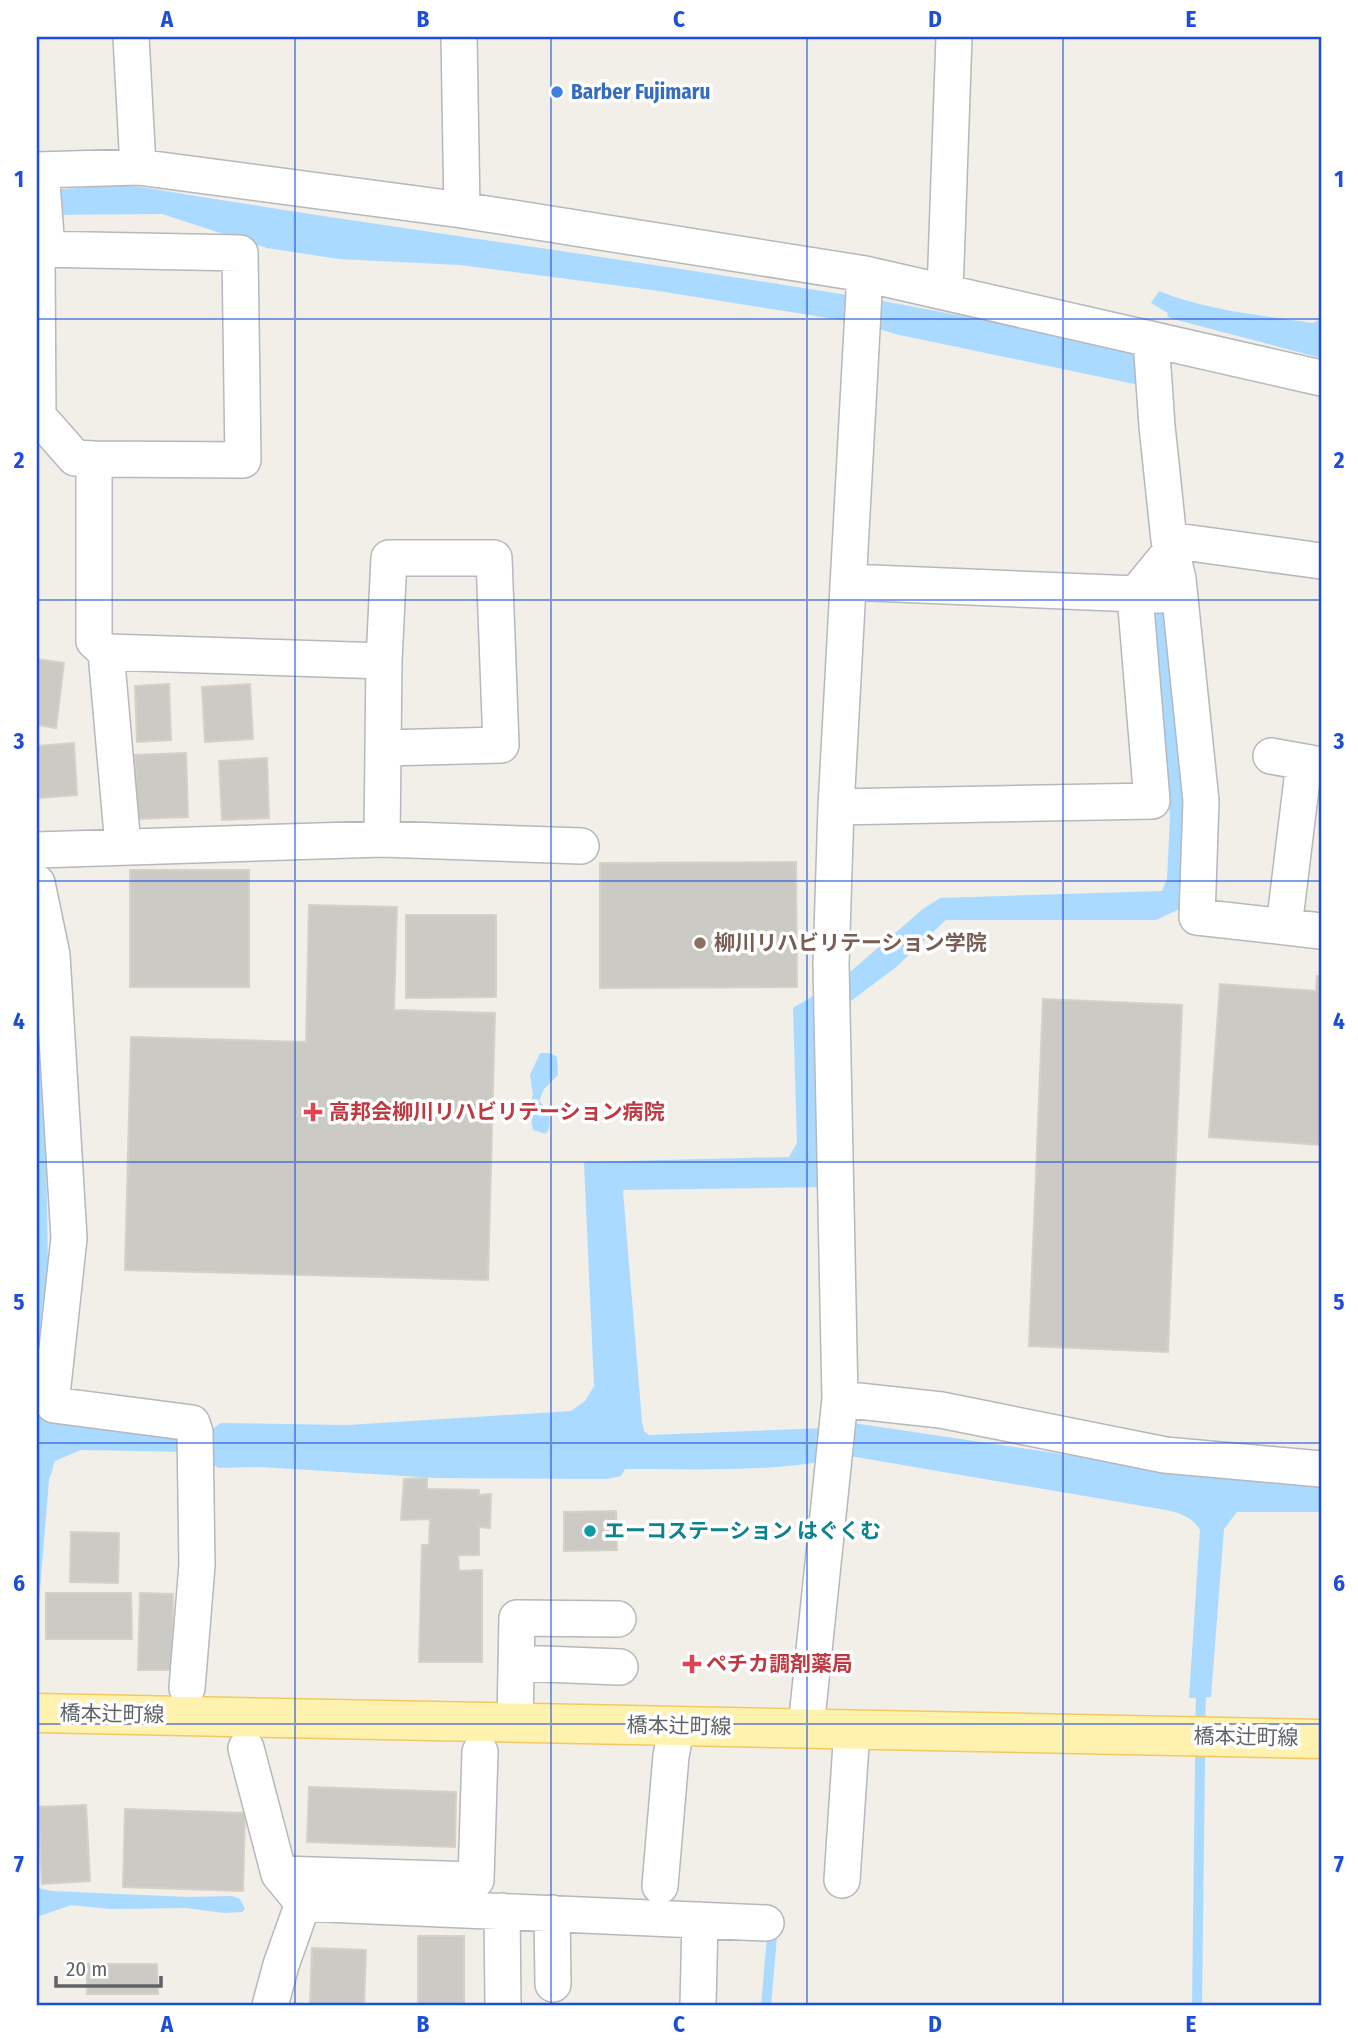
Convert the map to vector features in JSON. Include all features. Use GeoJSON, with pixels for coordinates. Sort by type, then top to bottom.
{"type":"FeatureCollection","features":[{"type":"Feature","properties":{"kind":"main road","name":"橋本辻町線"},"geometry":{"type":"LineString","coordinates":[[37,1713],[1321,1739]]}},
{"type":"Feature","properties":{"kind":"street"},"geometry":{"type":"LineString","coordinates":[[131,37],[138,167]]}},
{"type":"Feature","properties":{"kind":"street"},"geometry":{"type":"LineString","coordinates":[[458,37],[462,210]]}},
{"type":"Feature","properties":{"kind":"street"},"geometry":{"type":"LineString","coordinates":[[945,292],[954,37]]}},
{"type":"Feature","properties":{"kind":"street"},"geometry":{"type":"LineString","coordinates":[[41,214],[138,167],[462,210],[865,274],[1321,378]]}},
{"type":"Feature","properties":{"kind":"street"},"geometry":{"type":"LineString","coordinates":[[41,214],[240,253],[243,460],[75,458],[38,416],[41,214]]}},
{"type":"Feature","properties":{"kind":"street"},"geometry":{"type":"LineString","coordinates":[[806,1728],[839,1409],[831,964],[836,807],[865,274]]}},
{"type":"Feature","properties":{"kind":"street"},"geometry":{"type":"LineString","coordinates":[[1151,339],[1157,426],[1170,546],[1180,596],[1201,801],[1198,917],[1321,931]]}},
{"type":"Feature","properties":{"kind":"street"},"geometry":{"type":"LineString","coordinates":[[94,459],[94,641],[106,652],[384,661]]}},
{"type":"Feature","properties":{"kind":"street"},"geometry":{"type":"LineString","coordinates":[[836,807],[1152,801],[1135,595],[1170,546]]}},
{"type":"Feature","properties":{"kind":"street"},"geometry":{"type":"LineString","coordinates":[[1170,546],[1321,561]]}},
{"type":"Feature","properties":{"kind":"street"},"geometry":{"type":"LineString","coordinates":[[382,839],[384,661],[389,558],[495,558],[502,745],[384,748]]}},
{"type":"Feature","properties":{"kind":"street"},"geometry":{"type":"LineString","coordinates":[[848,582],[1180,596]]}},
{"type":"Feature","properties":{"kind":"street"},"geometry":{"type":"LineString","coordinates":[[106,652],[123,846]]}},
{"type":"Feature","properties":{"kind":"street"},"geometry":{"type":"LineString","coordinates":[[1284,927],[1299,761]]}},
{"type":"Feature","properties":{"kind":"street"},"geometry":{"type":"LineString","coordinates":[[37,850],[382,839],[581,846]]}},
{"type":"Feature","properties":{"kind":"street"},"geometry":{"type":"LineString","coordinates":[[37,883],[52,955],[69,1238],[52,1395],[54,1405],[192,1423],[195,1446],[197,1565],[187,1688]]}},
{"type":"Feature","properties":{"kind":"street"},"geometry":{"type":"LineString","coordinates":[[839,1409],[941,1410],[1165,1455],[1321,1469]]}},
{"type":"Feature","properties":{"kind":"street"},"geometry":{"type":"LineString","coordinates":[[515,1723],[517,1618],[618,1619]]}},
{"type":"Feature","properties":{"kind":"street"},"geometry":{"type":"LineString","coordinates":[[517,1663],[620,1667]]}},
{"type":"Feature","properties":{"kind":"street"},"geometry":{"type":"LineString","coordinates":[[660,1886],[671,1756],[677,1726]]}},
{"type":"Feature","properties":{"kind":"street"},"geometry":{"type":"LineString","coordinates":[[842,1880],[852,1729]]}},
{"type":"Feature","properties":{"kind":"street"},"geometry":{"type":"LineString","coordinates":[[246,1748],[279,1874],[303,1903],[766,1923]]}},
{"type":"Feature","properties":{"kind":"street"},"geometry":{"type":"LineString","coordinates":[[279,1874],[476,1880],[480,1752]]}},
{"type":"Feature","properties":{"kind":"street"},"geometry":{"type":"LineString","coordinates":[[270,2006],[303,1903]]}},
{"type":"Feature","properties":{"kind":"street"},"geometry":{"type":"LineString","coordinates":[[502,1912],[503,2006]]}},
{"type":"Feature","properties":{"kind":"street"},"geometry":{"type":"LineString","coordinates":[[552,1913],[553,1984]]}},
{"type":"Feature","properties":{"kind":"street"},"geometry":{"type":"LineString","coordinates":[[698,2006],[699,1920]]}},
{"type":"Feature","properties":{"kind":"water"},"geometry":{"type":"Polygon","coordinates":[[[117,185],[754,280],[952,314],[1137,351],[1139,385],[895,334],[860,323],[652,290],[460,265],[339,259],[267,248],[162,214],[37,215],[37,191],[117,185]]]}},
{"type":"Feature","properties":{"kind":"water"},"geometry":{"type":"Polygon","coordinates":[[[1159,291],[1235,312],[1313,323],[1321,319],[1321,358],[1173,319],[1151,303],[1159,291]]]}},
{"type":"Feature","properties":{"kind":"water"},"geometry":{"type":"Polygon","coordinates":[[[1152,607],[1173,620],[1194,822],[1184,907],[1156,920],[946,920],[895,968],[820,1024],[824,1187],[623,1190],[642,1422],[644,1431],[649,1435],[824,1428],[853,1423],[1136,1465],[1321,1481],[1321,1512],[1237,1512],[1224,1529],[1211,1697],[1189,1698],[1200,1530],[1190,1519],[1159,1509],[850,1456],[767,1468],[625,1469],[621,1476],[607,1479],[436,1478],[261,1467],[219,1468],[190,1452],[81,1450],[55,1461],[49,1480],[37,1626],[37,952],[45,1086],[48,1269],[39,1399],[202,1436],[221,1423],[347,1425],[571,1411],[585,1401],[594,1386],[584,1162],[789,1157],[797,1143],[793,1008],[843,978],[923,909],[940,898],[1162,891],[1167,879],[1170,817],[1152,607]]]}},
{"type":"Feature","properties":{"kind":"water"},"geometry":{"type":"Polygon","coordinates":[[[540,1053],[550,1053],[557,1057],[558,1075],[544,1089],[539,1101],[549,1117],[546,1134],[533,1130],[529,1106],[533,1095],[530,1075],[540,1053]]]}},
{"type":"Feature","properties":{"kind":"water"},"geometry":{"type":"Polygon","coordinates":[[[37,1869],[39,1888],[51,1891],[188,1897],[232,1896],[240,1899],[245,1909],[242,1912],[224,1913],[186,1908],[110,1909],[71,1905],[37,1917],[37,1869]]]}},
{"type":"Feature","properties":{"kind":"building"},"geometry":{"type":"Polygon","coordinates":[[[37,659],[64,663],[56,728],[37,725],[37,659]]]}},
{"type":"Feature","properties":{"kind":"building"},"geometry":{"type":"Polygon","coordinates":[[[169,684],[171,740],[137,742],[135,686],[169,684]]]}},
{"type":"Feature","properties":{"kind":"building"},"geometry":{"type":"Polygon","coordinates":[[[250,684],[253,739],[205,742],[202,687],[250,684]]]}},
{"type":"Feature","properties":{"kind":"building"},"geometry":{"type":"Polygon","coordinates":[[[74,743],[77,795],[39,798],[37,746],[74,743]]]}},
{"type":"Feature","properties":{"kind":"building"},"geometry":{"type":"Polygon","coordinates":[[[186,753],[188,817],[137,819],[135,755],[186,753]]]}},
{"type":"Feature","properties":{"kind":"building"},"geometry":{"type":"Polygon","coordinates":[[[267,758],[269,818],[222,820],[219,761],[267,758]]]}},
{"type":"Feature","properties":{"kind":"building"},"geometry":{"type":"Polygon","coordinates":[[[796,862],[797,987],[600,988],[600,863],[796,862]]]}},
{"type":"Feature","properties":{"kind":"building"},"geometry":{"type":"Polygon","coordinates":[[[130,870],[249,870],[249,987],[130,987],[130,870]]]}},
{"type":"Feature","properties":{"kind":"building"},"geometry":{"type":"Polygon","coordinates":[[[309,905],[397,907],[394,1010],[495,1013],[488,1280],[125,1270],[131,1037],[306,1042],[309,905]]]}},
{"type":"Feature","properties":{"kind":"building"},"geometry":{"type":"Polygon","coordinates":[[[406,915],[496,915],[496,997],[406,998],[406,915]]]}},
{"type":"Feature","properties":{"kind":"building"},"geometry":{"type":"Polygon","coordinates":[[[1317,976],[1321,976],[1321,1145],[1209,1137],[1220,984],[1316,991],[1317,976]]]}},
{"type":"Feature","properties":{"kind":"building"},"geometry":{"type":"Polygon","coordinates":[[[1043,999],[1182,1005],[1168,1352],[1029,1346],[1043,999]]]}},
{"type":"Feature","properties":{"kind":"building"},"geometry":{"type":"Polygon","coordinates":[[[427,1478],[427,1489],[479,1490],[479,1495],[491,1494],[490,1528],[479,1527],[479,1555],[458,1555],[459,1571],[482,1570],[482,1662],[419,1662],[422,1545],[429,1545],[430,1519],[401,1520],[404,1479],[427,1478]]]}},
{"type":"Feature","properties":{"kind":"building","name":"エーコステーション はぐくむ"},"geometry":{"type":"Polygon","coordinates":[[[616,1511],[617,1550],[564,1551],[564,1512],[616,1511]]]}},
{"type":"Feature","properties":{"kind":"building"},"geometry":{"type":"Polygon","coordinates":[[[71,1532],[119,1533],[118,1583],[70,1582],[71,1532]]]}},
{"type":"Feature","properties":{"kind":"building"},"geometry":{"type":"Polygon","coordinates":[[[46,1593],[131,1593],[132,1639],[46,1639],[46,1593]]]}},
{"type":"Feature","properties":{"kind":"building"},"geometry":{"type":"Polygon","coordinates":[[[140,1593],[173,1594],[172,1670],[138,1670],[140,1593]]]}},
{"type":"Feature","properties":{"kind":"building"},"geometry":{"type":"Polygon","coordinates":[[[309,1787],[456,1792],[455,1847],[307,1842],[309,1787]]]}},
{"type":"Feature","properties":{"kind":"building"},"geometry":{"type":"Polygon","coordinates":[[[86,1805],[90,1881],[42,1884],[38,1807],[86,1805]]]}},
{"type":"Feature","properties":{"kind":"building"},"geometry":{"type":"Polygon","coordinates":[[[125,1809],[245,1813],[243,1891],[123,1887],[125,1809]]]}},
{"type":"Feature","properties":{"kind":"building"},"geometry":{"type":"Polygon","coordinates":[[[418,1936],[464,1936],[464,2006],[418,2006],[418,1936]]]}},
{"type":"Feature","properties":{"kind":"building"},"geometry":{"type":"Polygon","coordinates":[[[312,1948],[366,1950],[364,2006],[310,2006],[312,1948]]]}},
{"type":"Feature","properties":{"kind":"building"},"geometry":{"type":"Polygon","coordinates":[[[87,1964],[157,1964],[158,1994],[87,1994],[87,1964]]]}},
{"type":"Feature","properties":{"kind":"waterway"},"geometry":{"type":"LineString","coordinates":[[1197,2006],[1201,1684]]}},
{"type":"Feature","properties":{"kind":"waterway"},"geometry":{"type":"LineString","coordinates":[[766,2006],[773,1925]]}},
{"type":"Feature","properties":{"kind":"place","name":"Barber Fujimaru"},"geometry":{"type":"Point","coordinates":[557,92]}},
{"type":"Feature","properties":{"kind":"place","name":"柳川リハビリテーション学院"},"geometry":{"type":"Point","coordinates":[700,943]}},
{"type":"Feature","properties":{"kind":"place","name":"高邦会柳川リハビリテーション病院"},"geometry":{"type":"Point","coordinates":[313,1112]}},
{"type":"Feature","properties":{"kind":"place","name":"エーコステーション はぐくむ"},"geometry":{"type":"Point","coordinates":[590,1531]}},
{"type":"Feature","properties":{"kind":"place","name":"ペチカ調剤薬局"},"geometry":{"type":"Point","coordinates":[692,1664]}}]}
